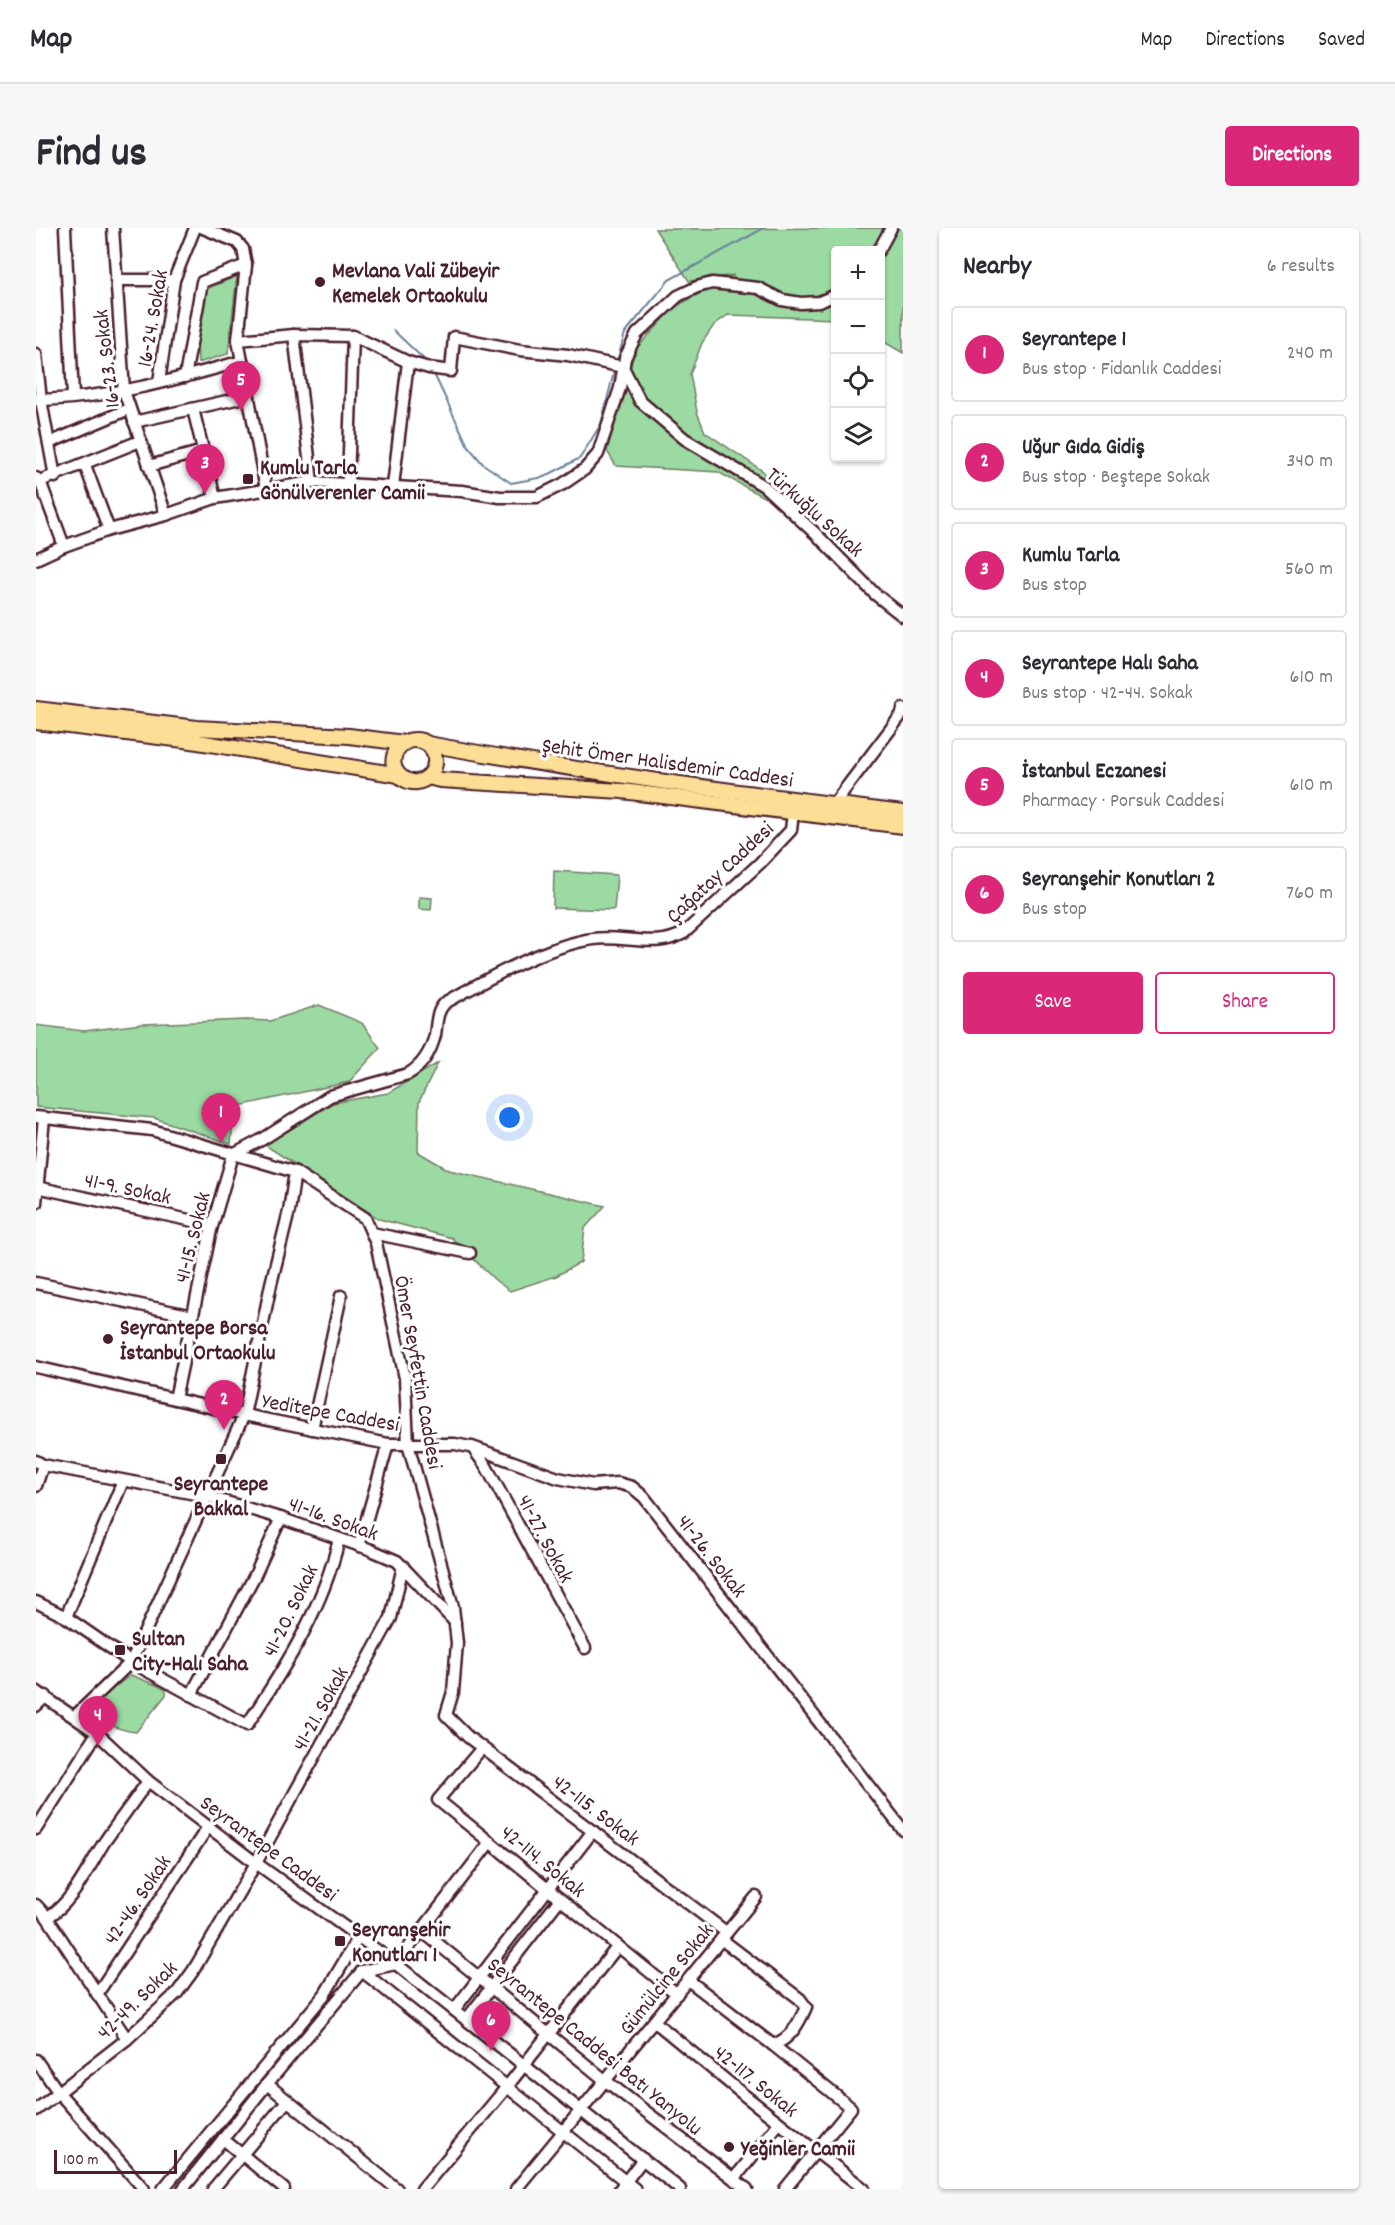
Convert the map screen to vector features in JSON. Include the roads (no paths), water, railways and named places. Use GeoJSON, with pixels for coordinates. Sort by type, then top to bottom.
{"type":"FeatureCollection","features":[{"type":"Feature","properties":{"kind":"main road"},"geometry":{"type":"LineString","coordinates":[[36,710],[197,728],[360,737],[404,743],[417,740],[428,744],[433,750],[435,767],[428,777],[414,782],[399,775],[192,741],[36,722]]}},
{"type":"Feature","properties":{"kind":"main road"},"geometry":{"type":"LineString","coordinates":[[399,775],[395,768],[394,758],[396,751],[404,743]]}},
{"type":"Feature","properties":{"kind":"main road","name":"Şehit Ömer Halisdemir Caddesi"},"geometry":{"type":"LineString","coordinates":[[428,744],[558,767],[903,813]]}},
{"type":"Feature","properties":{"kind":"main road","name":"Şehit Ömer Halisdemir Caddesi"},"geometry":{"type":"LineString","coordinates":[[428,777],[440,780],[534,787],[622,790],[903,826]]}},
{"type":"Feature","properties":{"kind":"street"},"geometry":{"type":"LineString","coordinates":[[65,228],[73,397]]}},
{"type":"Feature","properties":{"kind":"street","name":"16-23. Sokak"},"geometry":{"type":"LineString","coordinates":[[113,228],[124,391],[166,515]]}},
{"type":"Feature","properties":{"kind":"street","name":"16-24. Sokak"},"geometry":{"type":"LineString","coordinates":[[159,382],[174,280],[195,228]]}},
{"type":"Feature","properties":{"kind":"street"},"geometry":{"type":"LineString","coordinates":[[203,228],[237,242],[243,249],[246,265],[238,340],[266,489]]}},
{"type":"Feature","properties":{"kind":"street"},"geometry":{"type":"LineString","coordinates":[[881,246],[891,228]]}},
{"type":"Feature","properties":{"kind":"street"},"geometry":{"type":"LineString","coordinates":[[185,377],[202,282],[246,265]]}},
{"type":"Feature","properties":{"kind":"street"},"geometry":{"type":"LineString","coordinates":[[116,280],[174,280]]}},
{"type":"Feature","properties":{"kind":"street"},"geometry":{"type":"LineString","coordinates":[[617,365],[625,358],[637,334],[678,296],[697,287],[712,283],[743,285],[758,288],[782,300],[801,303],[819,302],[831,297]]}},
{"type":"Feature","properties":{"kind":"street"},"geometry":{"type":"LineString","coordinates":[[238,340],[294,335],[353,336],[408,362],[451,371],[454,337],[617,365]]}},
{"type":"Feature","properties":{"kind":"street"},"geometry":{"type":"LineString","coordinates":[[294,335],[312,482]]}},
{"type":"Feature","properties":{"kind":"street"},"geometry":{"type":"LineString","coordinates":[[348,482],[353,336]]}},
{"type":"Feature","properties":{"kind":"street"},"geometry":{"type":"LineString","coordinates":[[36,354],[39,400],[55,477]]}},
{"type":"Feature","properties":{"kind":"street"},"geometry":{"type":"LineString","coordinates":[[39,400],[124,391],[242,361]]}},
{"type":"Feature","properties":{"kind":"street"},"geometry":{"type":"LineString","coordinates":[[393,486],[408,362]]}},
{"type":"Feature","properties":{"kind":"street"},"geometry":{"type":"LineString","coordinates":[[36,559],[108,530],[166,515],[215,498],[312,482],[348,482],[462,491],[522,499],[537,497],[551,492],[585,469],[597,454],[620,388],[617,365]]}},
{"type":"Feature","properties":{"kind":"street","name":"Türkuğlu Sokak"},"geometry":{"type":"LineString","coordinates":[[617,365],[640,401],[685,439],[764,486],[817,535],[875,594],[903,616]]}},
{"type":"Feature","properties":{"kind":"street"},"geometry":{"type":"LineString","coordinates":[[134,422],[249,396]]}},
{"type":"Feature","properties":{"kind":"street"},"geometry":{"type":"LineString","coordinates":[[49,443],[129,409]]}},
{"type":"Feature","properties":{"kind":"street"},"geometry":{"type":"LineString","coordinates":[[193,409],[215,498]]}},
{"type":"Feature","properties":{"kind":"street"},"geometry":{"type":"LineString","coordinates":[[64,546],[38,480],[55,477],[140,441]]}},
{"type":"Feature","properties":{"kind":"street"},"geometry":{"type":"LineString","coordinates":[[149,466],[202,451]]}},
{"type":"Feature","properties":{"kind":"street"},"geometry":{"type":"LineString","coordinates":[[86,465],[108,530]]}},
{"type":"Feature","properties":{"kind":"street"},"geometry":{"type":"LineString","coordinates":[[833,805],[902,714],[903,709]]}},
{"type":"Feature","properties":{"kind":"street","name":"Çağatay Caddesi"},"geometry":{"type":"LineString","coordinates":[[233,1155],[330,1096],[408,1074],[419,1068],[434,1038],[439,1010],[445,1003],[531,959],[593,939],[652,942],[673,940],[684,933],[760,863],[791,830],[793,813]]}},
{"type":"Feature","properties":{"kind":"street"},"geometry":{"type":"LineString","coordinates":[[36,1203],[40,1117]]}},
{"type":"Feature","properties":{"kind":"street","name":"Ömer Seyfettin Caddesi"},"geometry":{"type":"LineString","coordinates":[[40,1117],[152,1130],[295,1172],[365,1218],[376,1243],[405,1378],[408,1444],[435,1535],[455,1622],[457,1643],[453,1684],[446,1715]]}},
{"type":"Feature","properties":{"kind":"street","name":"41-15. Sokak"},"geometry":{"type":"LineString","coordinates":[[175,1399],[212,1225],[233,1155]]}},
{"type":"Feature","properties":{"kind":"street"},"geometry":{"type":"LineString","coordinates":[[75,1716],[131,1662],[244,1415],[271,1284],[289,1211],[295,1172]]}},
{"type":"Feature","properties":{"kind":"street","name":"41-9. Sokak"},"geometry":{"type":"LineString","coordinates":[[37,1187],[212,1225]]}},
{"type":"Feature","properties":{"kind":"street"},"geometry":{"type":"LineString","coordinates":[[372,1233],[470,1253]]}},
{"type":"Feature","properties":{"kind":"street"},"geometry":{"type":"LineString","coordinates":[[36,1283],[193,1316]]}},
{"type":"Feature","properties":{"kind":"street"},"geometry":{"type":"LineString","coordinates":[[312,1429],[341,1296]]}},
{"type":"Feature","properties":{"kind":"street","name":"Yeditepe Caddesi"},"geometry":{"type":"LineString","coordinates":[[36,1367],[244,1415],[388,1444],[408,1444]]}},
{"type":"Feature","properties":{"kind":"street"},"geometry":{"type":"LineString","coordinates":[[358,1546],[388,1444]]}},
{"type":"Feature","properties":{"kind":"street","name":"41-26. Sokak"},"geometry":{"type":"LineString","coordinates":[[408,1444],[454,1444],[472,1447],[558,1478],[593,1485],[618,1484],[632,1487],[644,1497],[903,1830]]}},
{"type":"Feature","properties":{"kind":"street","name":"41-27. Sokak"},"geometry":{"type":"LineString","coordinates":[[472,1447],[486,1466],[585,1648]]}},
{"type":"Feature","properties":{"kind":"street"},"geometry":{"type":"LineString","coordinates":[[36,1486],[40,1463]]}},
{"type":"Feature","properties":{"kind":"street","name":"41-16. Sokak"},"geometry":{"type":"LineString","coordinates":[[40,1463],[206,1496],[281,1518],[358,1546],[397,1561],[455,1622]]}},
{"type":"Feature","properties":{"kind":"street"},"geometry":{"type":"LineString","coordinates":[[66,1617],[123,1481]]}},
{"type":"Feature","properties":{"kind":"street"},"geometry":{"type":"LineString","coordinates":[[36,1602],[66,1617],[131,1662],[191,1695],[255,1575],[281,1518]]}},
{"type":"Feature","properties":{"kind":"street","name":"41-20. Sokak"},"geometry":{"type":"LineString","coordinates":[[191,1695],[247,1725],[311,1619],[326,1588],[339,1539]]}},
{"type":"Feature","properties":{"kind":"street","name":"41-21. Sokak"},"geometry":{"type":"LineString","coordinates":[[256,1863],[391,1618],[403,1566]]}},
{"type":"Feature","properties":{"kind":"street"},"geometry":{"type":"LineString","coordinates":[[36,1706],[41,1693]]}},
{"type":"Feature","properties":{"kind":"street","name":"Seyrantepe Caddesi"},"geometry":{"type":"LineString","coordinates":[[41,1693],[97,1733],[148,1781],[256,1863],[396,1964],[680,2189]]}},
{"type":"Feature","properties":{"kind":"street","name":"42-115. Sokak"},"geometry":{"type":"LineString","coordinates":[[446,1715],[468,1737],[593,1831],[800,1999],[806,2007],[797,2025],[781,2042],[773,2044]]}},
{"type":"Feature","properties":{"kind":"street"},"geometry":{"type":"LineString","coordinates":[[36,1829],[97,1733]]}},
{"type":"Feature","properties":{"kind":"street","name":"42-114. Sokak"},"geometry":{"type":"LineString","coordinates":[[482,1748],[438,1800],[677,1994]]}},
{"type":"Feature","properties":{"kind":"street"},"geometry":{"type":"LineString","coordinates":[[47,1917],[56,1913],[71,1894],[148,1781]]}},
{"type":"Feature","properties":{"kind":"street","name":"42-46. Sokak"},"geometry":{"type":"LineString","coordinates":[[97,1994],[208,1827]]}},
{"type":"Feature","properties":{"kind":"street"},"geometry":{"type":"LineString","coordinates":[[454,2010],[593,1831]]}},
{"type":"Feature","properties":{"kind":"street"},"geometry":{"type":"LineString","coordinates":[[183,2189],[362,1971],[396,1964],[490,1842]]}},
{"type":"Feature","properties":{"kind":"street","name":"42-49. Sokak"},"geometry":{"type":"LineString","coordinates":[[36,2110],[127,2039],[177,1993],[256,1863]]}},
{"type":"Feature","properties":{"kind":"street","name":"Gümülcine Sokak"},"geometry":{"type":"LineString","coordinates":[[516,2189],[756,1897]]}},
{"type":"Feature","properties":{"kind":"street"},"geometry":{"type":"LineString","coordinates":[[466,2020],[561,1899]]}},
{"type":"Feature","properties":{"kind":"street"},"geometry":{"type":"LineString","coordinates":[[36,1905],[47,1917],[127,2039]]}},
{"type":"Feature","properties":{"kind":"street","name":"Seyrantepe Caddesi Batı Yanyolu"},"geometry":{"type":"LineString","coordinates":[[422,1931],[606,2081],[747,2189]]}},
{"type":"Feature","properties":{"kind":"street"},"geometry":{"type":"LineString","coordinates":[[163,2189],[325,1994],[359,1936]]}},
{"type":"Feature","properties":{"kind":"street"},"geometry":{"type":"LineString","coordinates":[[422,2189],[506,2088],[618,1946]]}},
{"type":"Feature","properties":{"kind":"street"},"geometry":{"type":"LineString","coordinates":[[362,1971],[564,2132],[623,2185],[635,2189]]}},
{"type":"Feature","properties":{"kind":"street"},"geometry":{"type":"LineString","coordinates":[[688,1980],[773,2044],[851,2108],[785,2189]]}},
{"type":"Feature","properties":{"kind":"street","name":"42-117. Sokak"},"geometry":{"type":"LineString","coordinates":[[655,2022],[864,2189]]}},
{"type":"Feature","properties":{"kind":"street"},"geometry":{"type":"LineString","coordinates":[[36,2060],[59,2093],[144,2189]]}},
{"type":"Feature","properties":{"kind":"street"},"geometry":{"type":"LineString","coordinates":[[267,2084],[397,2189]]}},
{"type":"Feature","properties":{"kind":"street"},"geometry":{"type":"LineString","coordinates":[[213,2189],[287,2101]]}},
{"type":"Feature","properties":{"kind":"street"},"geometry":{"type":"LineString","coordinates":[[734,2179],[779,2123]]}},
{"type":"Feature","properties":{"kind":"street"},"geometry":{"type":"LineString","coordinates":[[223,2139],[277,2187]]}},
{"type":"Feature","properties":{"kind":"street"},"geometry":{"type":"LineString","coordinates":[[623,2185],[643,2160]]}},
{"type":"Feature","properties":{"kind":"waterway"},"geometry":{"type":"LineString","coordinates":[[617,362],[625,333],[669,280],[764,228]]}},
{"type":"Feature","properties":{"kind":"waterway"},"geometry":{"type":"LineString","coordinates":[[393,330],[431,366]]}},
{"type":"Feature","properties":{"kind":"waterway"},"geometry":{"type":"LineString","coordinates":[[434,374],[468,446],[483,464],[511,483],[544,477],[580,458],[601,424],[615,368]]}},
{"type":"Feature","properties":{"kind":"place","name":"Mevlana Vali Zübeyir Kemelek Ortaokulu"},"geometry":{"type":"Point","coordinates":[320,282]}},
{"type":"Feature","properties":{"kind":"place","name":"İstanbul Eczanesi"},"geometry":{"type":"Point","coordinates":[241,411]}},
{"type":"Feature","properties":{"kind":"place","name":"Kumlu Tarla Gönülverenler Camii"},"geometry":{"type":"Point","coordinates":[248,479]}},
{"type":"Feature","properties":{"kind":"place","name":"Kumlu Tarla"},"geometry":{"type":"Point","coordinates":[205,494]}},
{"type":"Feature","properties":{"kind":"place","name":"Seyrantepe 1"},"geometry":{"type":"Point","coordinates":[221,1143]}},
{"type":"Feature","properties":{"kind":"place","name":"Seyrantepe Borsa İstanbul Ortaokulu"},"geometry":{"type":"Point","coordinates":[108,1339]}},
{"type":"Feature","properties":{"kind":"place","name":"Uğur Gıda Gidiş"},"geometry":{"type":"Point","coordinates":[224,1430]}},
{"type":"Feature","properties":{"kind":"place","name":"Seyrantepe Bakkal"},"geometry":{"type":"Point","coordinates":[221,1459]}},
{"type":"Feature","properties":{"kind":"place","name":"Sultan City-Halı Saha"},"geometry":{"type":"Point","coordinates":[120,1650]}},
{"type":"Feature","properties":{"kind":"place","name":"Seyrantepe Halı Saha"},"geometry":{"type":"Point","coordinates":[98,1746]}},
{"type":"Feature","properties":{"kind":"place","name":"Seyranşehir Konutları 1"},"geometry":{"type":"Point","coordinates":[340,1941]}},
{"type":"Feature","properties":{"kind":"place","name":"Seyranşehir Konutları 2"},"geometry":{"type":"Point","coordinates":[491,2051]}},
{"type":"Feature","properties":{"kind":"place","name":"Yeğinler Camii"},"geometry":{"type":"Point","coordinates":[729,2147]}}]}
